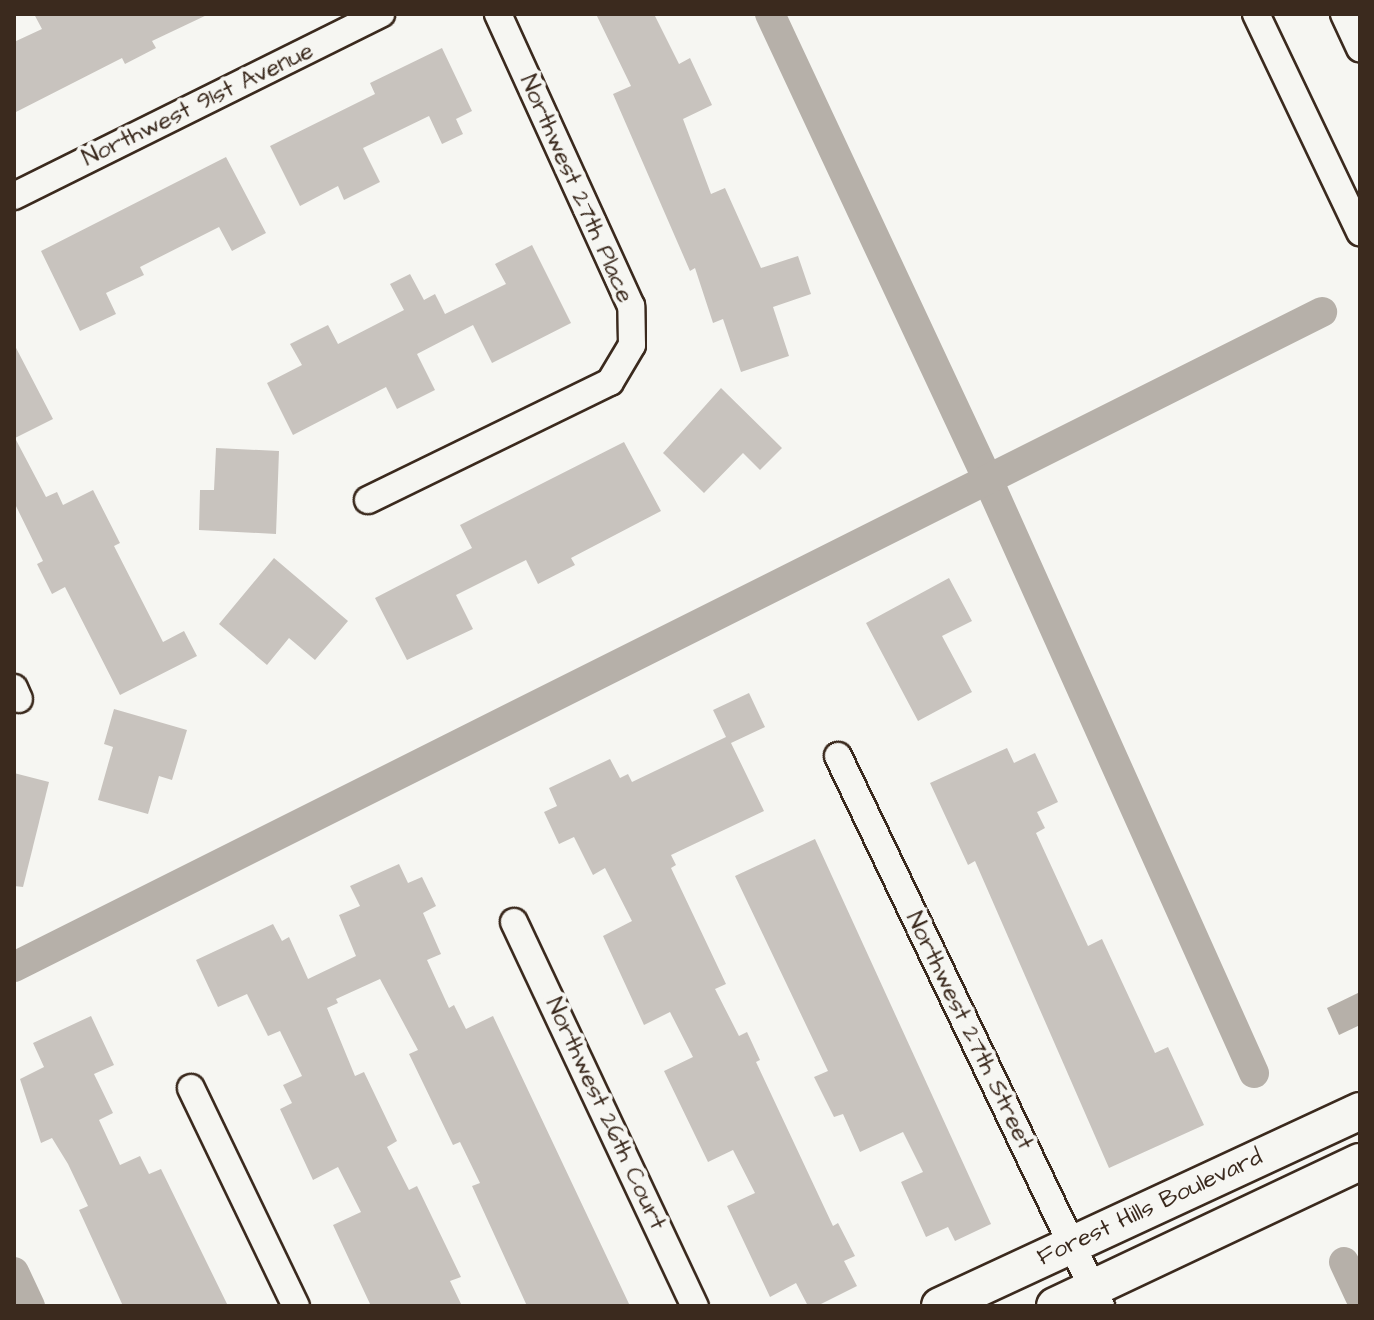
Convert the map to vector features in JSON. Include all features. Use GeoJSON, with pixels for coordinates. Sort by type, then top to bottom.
{"type":"FeatureCollection","features":[{"type":"Feature","properties":{"kind":"street","name":"Northwest 91st Avenue"},"geometry":{"type":"LineString","coordinates":[[14,196],[381,14]]}},
{"type":"Feature","properties":{"kind":"street","name":"Northwest 27th Place"},"geometry":{"type":"LineString","coordinates":[[368,500],[610,382],[632,345],[631,306],[498,14]]}},
{"type":"Feature","properties":{"kind":"street"},"geometry":{"type":"LineString","coordinates":[[1256,14],[1360,232]]}},
{"type":"Feature","properties":{"kind":"street"},"geometry":{"type":"LineString","coordinates":[[1344,14],[1360,49]]}},
{"type":"Feature","properties":{"kind":"street","name":"Northwest 27th Street"},"geometry":{"type":"LineString","coordinates":[[838,756],[1097,1297]]}},
{"type":"Feature","properties":{"kind":"street","name":"Northwest 26th Court"},"geometry":{"type":"LineString","coordinates":[[514,922],[695,1306]]}},
{"type":"Feature","properties":{"kind":"street"},"geometry":{"type":"LineString","coordinates":[[191,1088],[296,1306]]}},
{"type":"Feature","properties":{"kind":"street","name":"Forest Hills Boulevard"},"geometry":{"type":"LineString","coordinates":[[940,1306],[1360,1111]]}},
{"type":"Feature","properties":{"kind":"street","name":"Forest Hills Boulevard"},"geometry":{"type":"LineString","coordinates":[[1055,1306],[1097,1297],[1360,1162]]}},
{"type":"Feature","properties":{"kind":"shaded area"},"geometry":{"type":"Polygon","coordinates":[[[1360,992],[1360,1025],[1339,1035],[1327,1008],[1360,992]]]}},
{"type":"Feature","properties":{"kind":"building"},"geometry":{"type":"Polygon","coordinates":[[[34,14],[209,14],[152,41],[156,48],[125,64],[122,58],[14,113],[14,42],[42,29],[34,14]]]}},
{"type":"Feature","properties":{"kind":"building"},"geometry":{"type":"Polygon","coordinates":[[[596,14],[654,14],[679,64],[690,58],[712,105],[683,119],[711,194],[725,188],[761,268],[798,256],[811,294],[773,307],[789,356],[741,372],[723,319],[713,323],[695,268],[690,271],[613,94],[631,86],[596,14]]]}},
{"type":"Feature","properties":{"kind":"building"},"geometry":{"type":"Polygon","coordinates":[[[442,48],[472,111],[456,119],[463,134],[442,144],[429,116],[363,148],[380,182],[344,200],[338,186],[300,206],[270,146],[375,94],[370,83],[442,48]]]}},
{"type":"Feature","properties":{"kind":"building"},"geometry":{"type":"Polygon","coordinates":[[[226,157],[266,233],[232,251],[219,227],[140,267],[144,275],[106,293],[116,314],[80,331],[41,251],[226,157]]]}},
{"type":"Feature","properties":{"kind":"building"},"geometry":{"type":"Polygon","coordinates":[[[532,245],[571,323],[492,363],[473,325],[417,354],[435,390],[397,409],[386,387],[293,435],[267,383],[302,365],[290,344],[328,325],[338,344],[404,310],[390,284],[410,274],[424,300],[435,294],[445,314],[506,284],[495,264],[532,245]]]}},
{"type":"Feature","properties":{"kind":"building"},"geometry":{"type":"Polygon","coordinates":[[[14,344],[53,419],[15,438],[46,497],[57,492],[63,505],[93,490],[120,543],[114,546],[163,642],[184,631],[197,656],[120,695],[65,587],[52,594],[37,564],[43,561],[14,502],[14,344]]]}},
{"type":"Feature","properties":{"kind":"building"},"geometry":{"type":"Polygon","coordinates":[[[721,388],[782,448],[760,470],[743,453],[704,493],[663,453],[721,388]]]}},
{"type":"Feature","properties":{"kind":"building"},"geometry":{"type":"Polygon","coordinates":[[[624,442],[661,511],[571,558],[575,565],[538,584],[526,560],[456,595],[473,629],[407,660],[375,598],[472,548],[460,525],[624,442]]]}},
{"type":"Feature","properties":{"kind":"building"},"geometry":{"type":"Polygon","coordinates":[[[216,448],[279,451],[276,534],[199,530],[200,490],[214,490],[216,448]]]}},
{"type":"Feature","properties":{"kind":"building"},"geometry":{"type":"Polygon","coordinates":[[[274,558],[348,621],[315,660],[289,638],[267,665],[219,624],[274,558]]]}},
{"type":"Feature","properties":{"kind":"building"},"geometry":{"type":"Polygon","coordinates":[[[949,578],[972,621],[942,636],[972,692],[918,721],[866,623],[949,578]]]}},
{"type":"Feature","properties":{"kind":"building"},"geometry":{"type":"Polygon","coordinates":[[[749,693],[765,727],[731,743],[764,811],[671,855],[676,865],[671,868],[726,984],[715,989],[739,1036],[747,1032],[760,1060],[756,1062],[833,1226],[838,1223],[855,1256],[844,1261],[857,1286],[817,1306],[808,1306],[796,1283],[770,1297],[727,1206],[755,1193],[733,1150],[708,1162],[664,1071],[693,1057],[670,1012],[644,1025],[603,936],[632,921],[605,868],[593,875],[574,837],[559,844],[544,812],[557,806],[549,788],[610,759],[620,778],[628,774],[632,782],[726,737],[713,710],[749,693]]]}},
{"type":"Feature","properties":{"kind":"building"},"geometry":{"type":"Polygon","coordinates":[[[114,709],[187,730],[172,780],[159,776],[148,814],[98,800],[113,747],[104,744],[114,709]]]}},
{"type":"Feature","properties":{"kind":"building"},"geometry":{"type":"Polygon","coordinates":[[[1007,748],[1014,763],[1035,753],[1058,802],[1037,812],[1045,828],[1036,833],[1088,946],[1102,939],[1155,1053],[1168,1047],[1204,1125],[1109,1168],[975,861],[968,865],[930,783],[1007,748]]]}},
{"type":"Feature","properties":{"kind":"building"},"geometry":{"type":"Polygon","coordinates":[[[14,773],[49,782],[23,887],[14,886],[14,773]]]}},
{"type":"Feature","properties":{"kind":"building"},"geometry":{"type":"Polygon","coordinates":[[[815,839],[991,1224],[955,1241],[948,1227],[926,1237],[901,1182],[923,1172],[903,1132],[860,1152],[843,1114],[834,1117],[814,1077],[828,1071],[735,876],[815,839]]]}},
{"type":"Feature","properties":{"kind":"building"},"geometry":{"type":"Polygon","coordinates":[[[399,864],[408,883],[422,877],[436,906],[423,913],[441,954],[427,960],[449,1008],[454,1005],[466,1029],[493,1016],[630,1306],[527,1306],[472,1186],[480,1183],[460,1142],[453,1145],[409,1054],[418,1050],[380,979],[336,999],[338,1003],[327,1008],[355,1076],[364,1072],[397,1141],[387,1147],[409,1190],[417,1186],[461,1277],[450,1281],[462,1306],[371,1306],[333,1225],[361,1212],[338,1167],[313,1180],[280,1109],[292,1103],[283,1085],[302,1076],[280,1031],[268,1036],[247,994],[218,1007],[196,960],[273,924],[282,941],[289,937],[308,979],[356,956],[339,915],[360,906],[350,886],[399,864]]]}},
{"type":"Feature","properties":{"kind":"building"},"geometry":{"type":"Polygon","coordinates":[[[91,1016],[114,1065],[94,1074],[113,1113],[99,1120],[120,1165],[140,1156],[149,1174],[161,1169],[228,1306],[123,1306],[79,1210],[88,1206],[68,1164],[52,1138],[41,1143],[20,1079],[44,1067],[33,1043],[91,1016]]]}},
{"type":"Feature","properties":{"kind":"waterway"},"geometry":{"type":"LineString","coordinates":[[770,14],[988,480],[1254,1073]]}},
{"type":"Feature","properties":{"kind":"waterway"},"geometry":{"type":"LineString","coordinates":[[14,967],[1322,312]]}},
{"type":"Feature","properties":{"kind":"waterway"},"geometry":{"type":"LineString","coordinates":[[1344,1262],[1360,1297]]}},
{"type":"Feature","properties":{"kind":"waterway"},"geometry":{"type":"LineString","coordinates":[[14,1272],[30,1306]]}}]}
